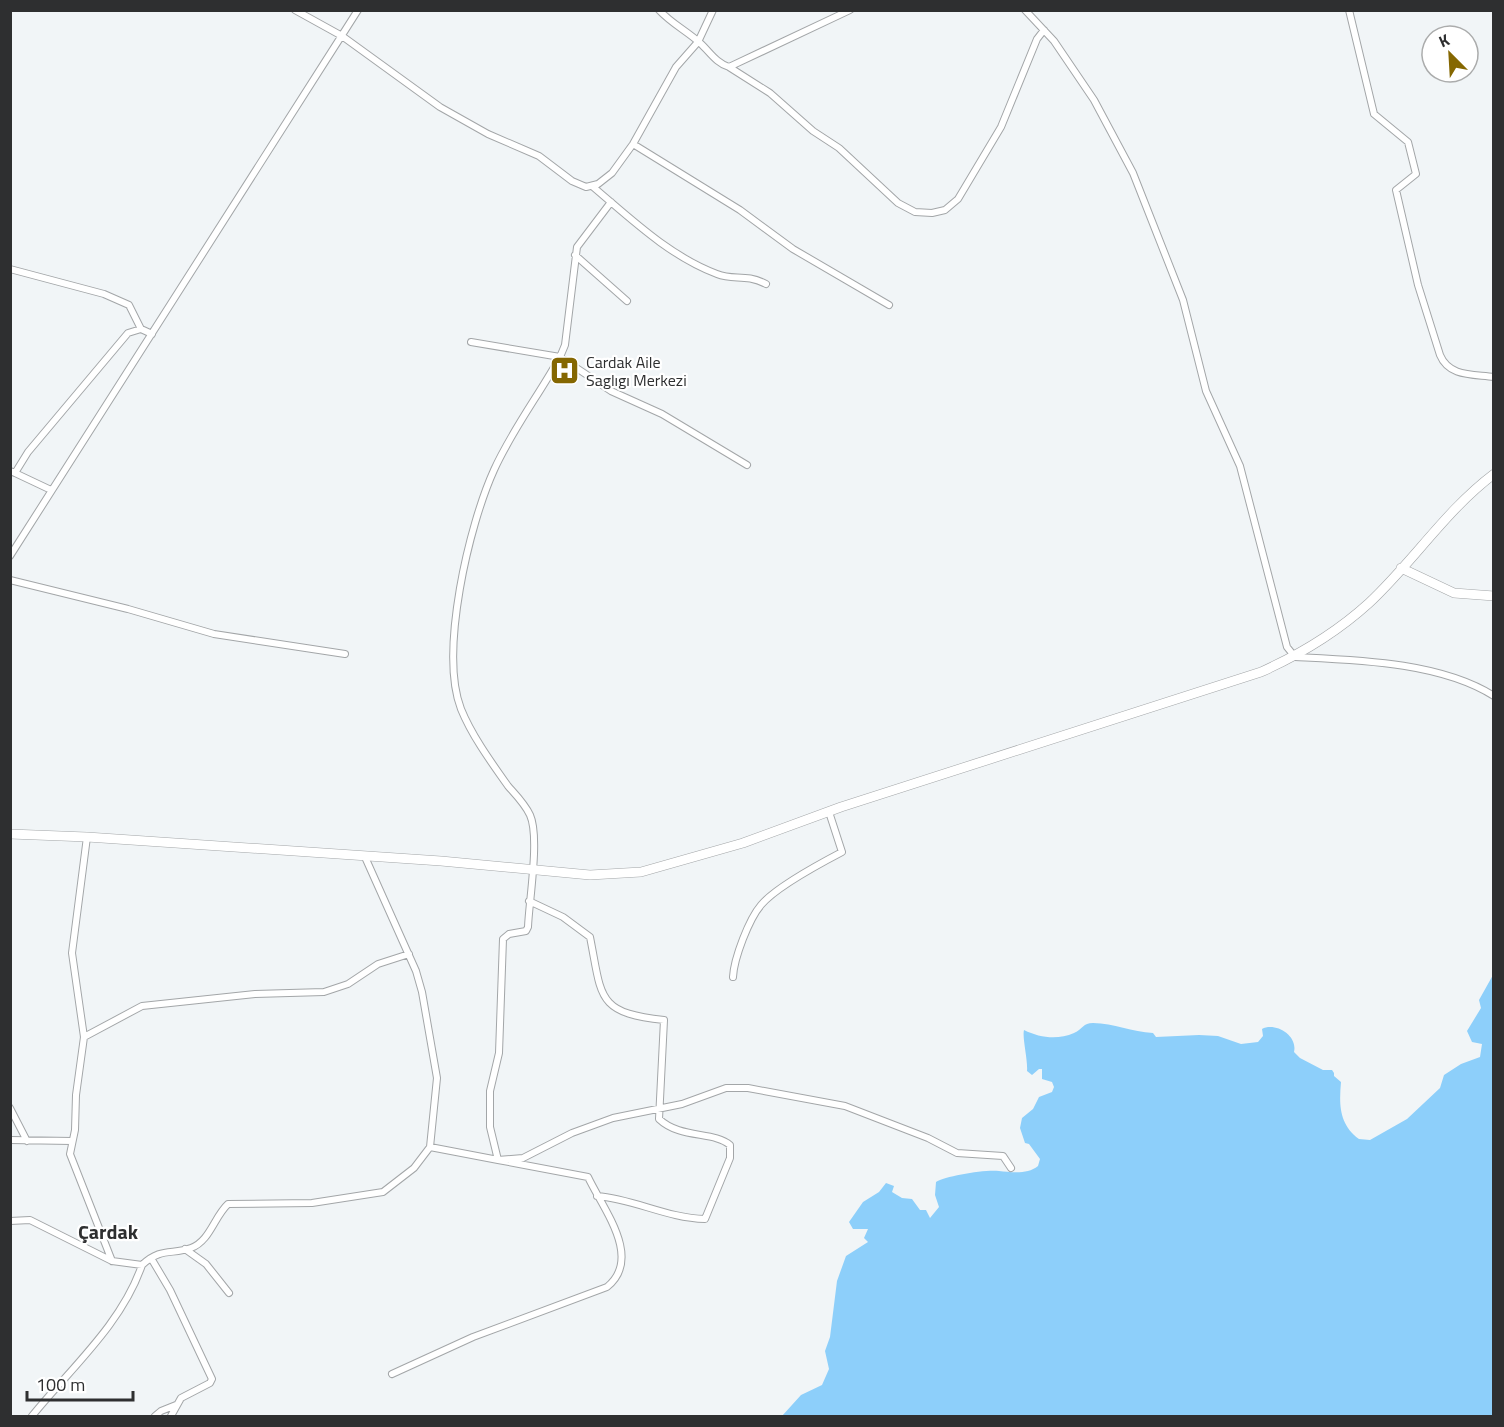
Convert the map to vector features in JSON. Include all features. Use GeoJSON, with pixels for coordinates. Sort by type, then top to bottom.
{"type":"FeatureCollection","features":[{"type":"Feature","properties":{"kind":"main road"},"geometry":{"type":"LineString","coordinates":[[10,834],[87,837],[590,875],[641,872],[743,843],[829,812],[1261,672],[1295,657],[1333,633],[1371,602],[1449,515],[1494,474]]}},
{"type":"Feature","properties":{"kind":"main road"},"geometry":{"type":"LineString","coordinates":[[1401,568],[1454,593],[1494,596]]}},
{"type":"Feature","properties":{"kind":"street"},"geometry":{"type":"LineString","coordinates":[[295,10],[342,36],[440,107],[488,134],[539,156],[578,184],[592,186],[666,248],[718,275],[752,276],[766,284]]}},
{"type":"Feature","properties":{"kind":"street"},"geometry":{"type":"LineString","coordinates":[[10,556],[358,10]]}},
{"type":"Feature","properties":{"kind":"street"},"geometry":{"type":"LineString","coordinates":[[659,10],[673,26],[698,42],[720,64],[729,67],[770,93],[813,131],[839,148],[898,203],[915,212],[932,213],[945,210],[958,199],[1001,127],[1033,49],[1044,30]]}},
{"type":"Feature","properties":{"kind":"street"},"geometry":{"type":"LineString","coordinates":[[592,186],[612,173],[633,144],[676,67],[698,42],[713,10]]}},
{"type":"Feature","properties":{"kind":"street"},"geometry":{"type":"LineString","coordinates":[[729,67],[850,10]]}},
{"type":"Feature","properties":{"kind":"street"},"geometry":{"type":"LineString","coordinates":[[1025,10],[1044,30],[1094,100],[1133,173],[1174,273],[1189,318],[1206,391],[1240,466],[1287,648],[1295,657],[1385,664],[1437,673],[1474,683],[1494,696]]}},
{"type":"Feature","properties":{"kind":"street"},"geometry":{"type":"LineString","coordinates":[[1349,10],[1374,114],[1408,142],[1416,174],[1396,190],[1418,285],[1440,355],[1443,362],[1454,372],[1494,377]]}},
{"type":"Feature","properties":{"kind":"street"},"geometry":{"type":"LineString","coordinates":[[633,144],[731,205],[802,254],[889,305]]}},
{"type":"Feature","properties":{"kind":"street"},"geometry":{"type":"LineString","coordinates":[[498,1160],[490,1127],[490,1091],[499,1053],[503,939],[509,934],[526,931],[534,837],[531,815],[470,728],[456,693],[453,661],[464,566],[486,489],[506,446],[565,345],[577,247],[611,202]]}},
{"type":"Feature","properties":{"kind":"street"},"geometry":{"type":"LineString","coordinates":[[575,255],[627,301]]}},
{"type":"Feature","properties":{"kind":"street"},"geometry":{"type":"LineString","coordinates":[[10,269],[104,294],[129,305],[141,329],[152,334]]}},
{"type":"Feature","properties":{"kind":"street"},"geometry":{"type":"LineString","coordinates":[[51,490],[13,472],[128,333],[141,329]]}},
{"type":"Feature","properties":{"kind":"street"},"geometry":{"type":"LineString","coordinates":[[471,342],[560,357],[611,391],[662,414],[747,465]]}},
{"type":"Feature","properties":{"kind":"street"},"geometry":{"type":"LineString","coordinates":[[10,580],[138,612],[214,634],[345,654]]}},
{"type":"Feature","properties":{"kind":"street"},"geometry":{"type":"LineString","coordinates":[[733,977],[734,967],[747,930],[761,904],[809,870],[842,852],[829,812]]}},
{"type":"Feature","properties":{"kind":"street"},"geometry":{"type":"LineString","coordinates":[[87,837],[72,953],[84,1037],[76,1095],[75,1130],[70,1154],[112,1261]]}},
{"type":"Feature","properties":{"kind":"street"},"geometry":{"type":"LineString","coordinates":[[32,1416],[114,1319],[135,1285],[142,1265],[167,1250],[185,1249],[203,1240],[228,1204],[312,1203],[383,1192],[414,1168],[430,1147],[437,1078],[422,992],[409,954],[364,857]]}},
{"type":"Feature","properties":{"kind":"street"},"geometry":{"type":"LineString","coordinates":[[529,901],[563,917],[590,938],[601,991],[610,1006],[639,1018],[664,1020],[657,1108],[659,1119],[666,1126],[688,1134],[725,1141],[730,1145],[730,1158],[705,1219],[646,1209],[611,1197],[597,1197]]}},
{"type":"Feature","properties":{"kind":"street"},"geometry":{"type":"LineString","coordinates":[[84,1037],[142,1006],[255,994],[324,992],[348,984],[378,964],[409,954]]}},
{"type":"Feature","properties":{"kind":"street"},"geometry":{"type":"LineString","coordinates":[[498,1160],[523,1158],[572,1133],[613,1118],[706,1097],[726,1088],[748,1088],[845,1106],[928,1138],[957,1153],[1004,1156],[1011,1168]]}},
{"type":"Feature","properties":{"kind":"street"},"geometry":{"type":"LineString","coordinates":[[10,1108],[27,1141]]}},
{"type":"Feature","properties":{"kind":"street"},"geometry":{"type":"LineString","coordinates":[[10,1140],[72,1141]]}},
{"type":"Feature","properties":{"kind":"street"},"geometry":{"type":"LineString","coordinates":[[393,1374],[472,1338],[607,1287],[615,1280],[622,1265],[620,1240],[588,1177],[430,1147]]}},
{"type":"Feature","properties":{"kind":"street"},"geometry":{"type":"LineString","coordinates":[[10,1221],[30,1220],[112,1261],[142,1265]]}},
{"type":"Feature","properties":{"kind":"street"},"geometry":{"type":"LineString","coordinates":[[185,1249],[206,1264],[229,1293]]}},
{"type":"Feature","properties":{"kind":"street"},"geometry":{"type":"LineString","coordinates":[[151,1258],[171,1290],[212,1379],[210,1383],[181,1398],[171,1416]]}},
{"type":"Feature","properties":{"kind":"street"},"geometry":{"type":"LineString","coordinates":[[155,1416],[176,1405]]}},
{"type":"Feature","properties":{"kind":"shaded area"},"geometry":{"type":"Polygon","coordinates":[[[1493,975],[1493,1416],[782,1416],[801,1395],[822,1385],[829,1369],[825,1351],[830,1337],[837,1281],[846,1256],[868,1242],[864,1238],[868,1229],[853,1229],[849,1222],[863,1202],[879,1192],[886,1183],[894,1186],[892,1192],[902,1198],[912,1199],[920,1210],[926,1210],[930,1218],[939,1207],[935,1195],[936,1182],[948,1177],[985,1171],[1024,1172],[1038,1166],[1040,1159],[1029,1144],[1025,1143],[1020,1128],[1022,1118],[1033,1109],[1039,1097],[1052,1092],[1054,1087],[1052,1082],[1042,1079],[1042,1069],[1032,1075],[1027,1071],[1024,1030],[1036,1035],[1055,1037],[1074,1033],[1087,1024],[1101,1023],[1153,1033],[1156,1037],[1218,1036],[1241,1044],[1258,1042],[1263,1036],[1262,1029],[1273,1027],[1289,1035],[1293,1040],[1294,1052],[1300,1058],[1323,1070],[1332,1070],[1334,1076],[1341,1082],[1342,1114],[1347,1127],[1359,1139],[1370,1140],[1407,1119],[1440,1088],[1444,1075],[1461,1064],[1480,1057],[1482,1044],[1472,1042],[1467,1031],[1481,1008],[1479,1000],[1493,975]]]}},
{"type":"Feature","properties":{"kind":"place","name":"Cardak Aile Saglıgı Merkezi"},"geometry":{"type":"Point","coordinates":[565,371]}},
{"type":"Feature","properties":{"kind":"district","name":"Çardak"},"geometry":{"type":"Point","coordinates":[108,1231]}}]}
